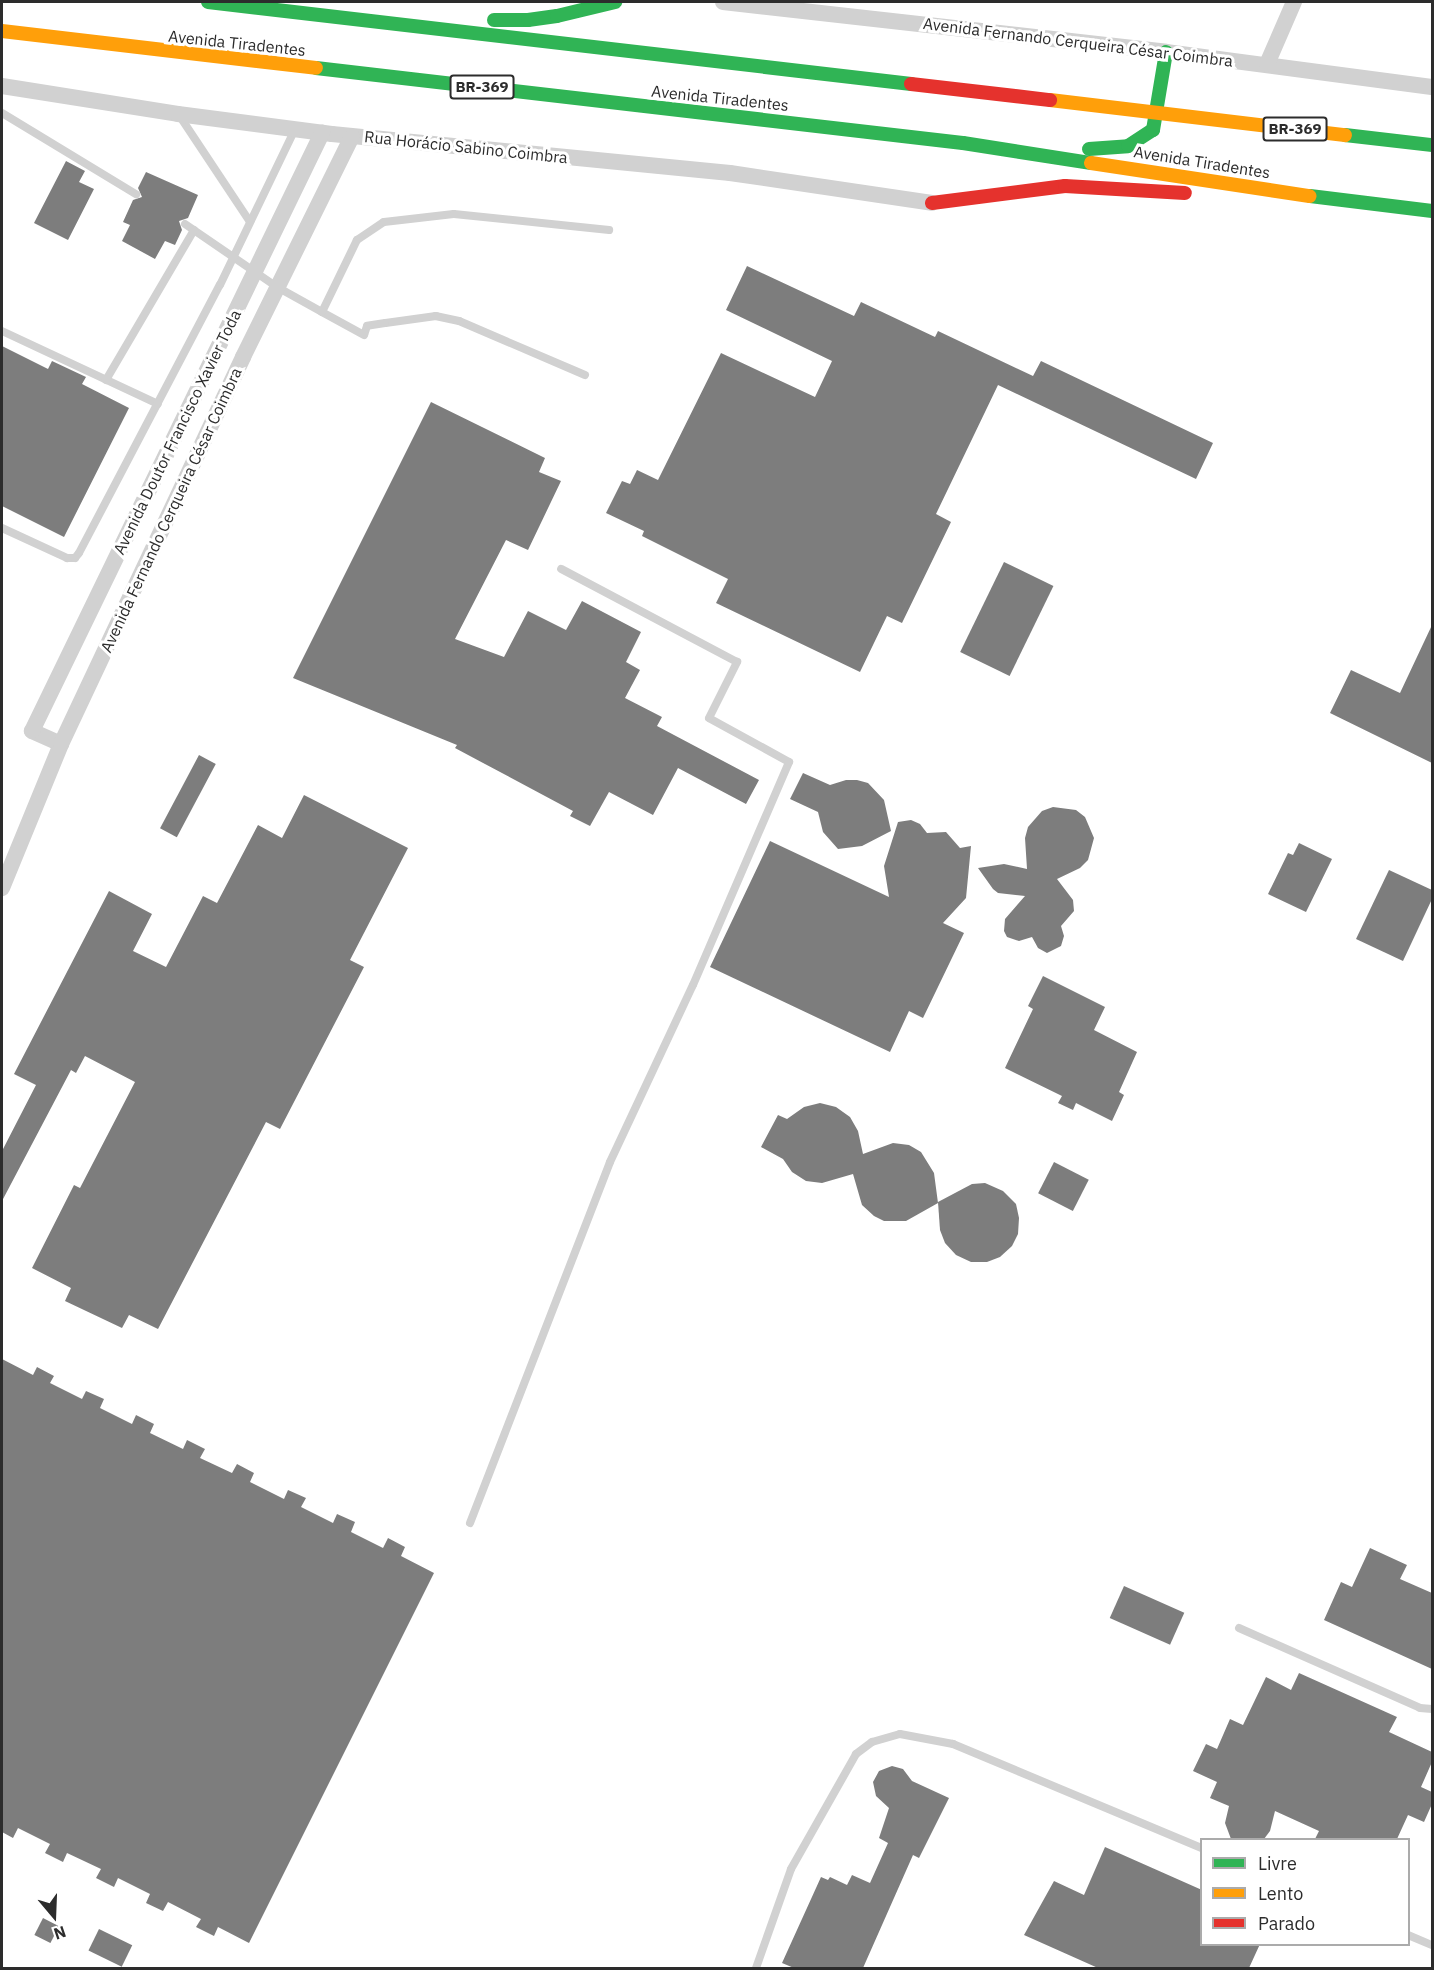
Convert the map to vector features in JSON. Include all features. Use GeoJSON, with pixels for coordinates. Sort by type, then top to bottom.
{"type":"FeatureCollection","features":[{"type":"Feature","properties":{"kind":"highway","name":"BR-369"},"geometry":{"type":"LineString","coordinates":[[208,2],[1432,145]]}},
{"type":"Feature","properties":{"kind":"highway"},"geometry":{"type":"LineString","coordinates":[[363,20],[528,20],[615,2]]}},
{"type":"Feature","properties":{"kind":"highway","name":"Avenida Tiradentes"},"geometry":{"type":"LineString","coordinates":[[2,31],[963,142],[1290,194],[1432,211]]}},
{"type":"Feature","properties":{"kind":"highway"},"geometry":{"type":"LineString","coordinates":[[963,142],[1102,150],[1128,146],[1153,130],[1158,113],[1166,52]]}},
{"type":"Feature","properties":{"kind":"highway"},"geometry":{"type":"LineString","coordinates":[[932,203],[1065,186],[1220,195],[1290,194]]}},
{"type":"Feature","properties":{"kind":"street","name":"Avenida Fernando Cerqueira César Coimbra"},"geometry":{"type":"LineString","coordinates":[[723,2],[1267,64],[1432,87]]}},
{"type":"Feature","properties":{"kind":"street"},"geometry":{"type":"LineString","coordinates":[[1267,64],[1294,2]]}},
{"type":"Feature","properties":{"kind":"street","name":"Rua Horácio Sabino Coimbra"},"geometry":{"type":"LineString","coordinates":[[2,86],[178,114],[295,129],[730,173],[932,203]]}},
{"type":"Feature","properties":{"kind":"street","name":"Avenida Doutor Francisco Xavier Toda"},"geometry":{"type":"LineString","coordinates":[[61,744],[32,731],[322,132]]}},
{"type":"Feature","properties":{"kind":"street","name":"Avenida Fernando Cerqueira César Coimbra"},"geometry":{"type":"LineString","coordinates":[[2,888],[61,744],[277,287],[352,136]]}},
{"type":"Feature","properties":{"kind":"lane"},"geometry":{"type":"LineString","coordinates":[[2,113],[136,194]]}},
{"type":"Feature","properties":{"kind":"lane"},"geometry":{"type":"LineString","coordinates":[[178,114],[250,222]]}},
{"type":"Feature","properties":{"kind":"lane"},"geometry":{"type":"LineString","coordinates":[[2,528],[67,558],[75,558],[233,258],[295,129]]}},
{"type":"Feature","properties":{"kind":"lane"},"geometry":{"type":"LineString","coordinates":[[322,312],[357,240],[384,222],[453,214],[609,230]]}},
{"type":"Feature","properties":{"kind":"lane"},"geometry":{"type":"LineString","coordinates":[[185,224],[277,287],[364,335],[367,326],[436,316],[459,321],[585,375]]}},
{"type":"Feature","properties":{"kind":"lane"},"geometry":{"type":"LineString","coordinates":[[106,380],[194,230]]}},
{"type":"Feature","properties":{"kind":"lane"},"geometry":{"type":"LineString","coordinates":[[2,331],[158,404]]}},
{"type":"Feature","properties":{"kind":"lane"},"geometry":{"type":"LineString","coordinates":[[470,1522],[610,1162],[693,985],[789,762],[709,718],[737,662],[561,569]]}},
{"type":"Feature","properties":{"kind":"lane"},"geometry":{"type":"LineString","coordinates":[[1239,1628],[1420,1708],[1432,1709]]}},
{"type":"Feature","properties":{"kind":"lane"},"geometry":{"type":"LineString","coordinates":[[756,1968],[791,1869],[856,1754],[872,1742],[900,1734],[953,1744],[1200,1847]]}},
{"type":"Feature","properties":{"kind":"lane"},"geometry":{"type":"LineString","coordinates":[[1410,1936],[1432,1945]]}},
{"type":"Feature","properties":{"kind":"building"},"geometry":{"type":"Polygon","coordinates":[[[66,161],[85,171],[79,182],[94,189],[68,240],[34,223],[66,161]]]}},
{"type":"Feature","properties":{"kind":"building"},"geometry":{"type":"Polygon","coordinates":[[[146,172],[198,195],[188,218],[179,221],[182,230],[175,245],[165,241],[155,259],[122,241],[130,225],[123,222],[133,200],[142,197],[138,188],[146,172]]]}},
{"type":"Feature","properties":{"kind":"building"},"geometry":{"type":"Polygon","coordinates":[[[747,266],[854,316],[861,302],[935,337],[938,331],[1033,376],[1041,361],[1213,443],[1196,479],[998,385],[936,514],[951,522],[902,623],[887,616],[860,672],[716,603],[728,579],[642,536],[644,531],[606,513],[622,481],[630,484],[637,470],[658,480],[721,353],[815,397],[832,361],[726,310],[747,266]]]}},
{"type":"Feature","properties":{"kind":"building"},"geometry":{"type":"Polygon","coordinates":[[[2,346],[48,369],[52,361],[86,377],[82,384],[129,408],[64,537],[2,506],[2,346]]]}},
{"type":"Feature","properties":{"kind":"building"},"geometry":{"type":"Polygon","coordinates":[[[431,402],[545,458],[539,472],[561,481],[528,550],[506,540],[455,639],[504,657],[528,611],[566,630],[582,601],[641,632],[626,662],[640,670],[625,698],[662,717],[657,726],[759,780],[746,804],[678,768],[653,815],[609,792],[590,826],[570,816],[573,811],[455,748],[457,745],[293,678],[431,402]]]}},
{"type":"Feature","properties":{"kind":"building"},"geometry":{"type":"Polygon","coordinates":[[[1004,562],[1053,586],[1010,676],[960,652],[1004,562]]]}},
{"type":"Feature","properties":{"kind":"building"},"geometry":{"type":"Polygon","coordinates":[[[1432,625],[1432,763],[1330,713],[1351,670],[1400,693],[1432,625]]]}},
{"type":"Feature","properties":{"kind":"building"},"geometry":{"type":"Polygon","coordinates":[[[199,755],[216,764],[177,837],[160,828],[199,755]]]}},
{"type":"Feature","properties":{"kind":"building"},"geometry":{"type":"Polygon","coordinates":[[[803,773],[830,785],[846,780],[868,783],[884,800],[891,831],[862,846],[838,849],[823,832],[818,812],[790,799],[803,773]]]}},
{"type":"Feature","properties":{"kind":"building"},"geometry":{"type":"Polygon","coordinates":[[[304,795],[408,848],[350,960],[364,967],[280,1129],[266,1122],[158,1329],[129,1315],[122,1328],[65,1301],[71,1288],[32,1268],[74,1185],[80,1188],[135,1082],[85,1056],[76,1073],[71,1070],[2,1201],[2,1151],[36,1085],[14,1074],[109,891],[152,914],[133,951],[166,967],[203,896],[217,903],[258,825],[282,838],[304,795]]]}},
{"type":"Feature","properties":{"kind":"building"},"geometry":{"type":"Polygon","coordinates":[[[1053,807],[1076,810],[1085,817],[1094,838],[1088,860],[1080,868],[1057,879],[1073,900],[1074,911],[1061,926],[1064,936],[1061,946],[1047,953],[1038,948],[1032,937],[1019,941],[1007,937],[1004,931],[1005,919],[1025,896],[998,893],[978,868],[1004,864],[1027,869],[1025,838],[1028,827],[1042,811],[1053,807]]]}},
{"type":"Feature","properties":{"kind":"building"},"geometry":{"type":"Polygon","coordinates":[[[911,820],[920,824],[927,833],[946,832],[960,848],[971,846],[966,898],[943,923],[964,933],[923,1018],[909,1011],[890,1052],[710,967],[770,841],[889,897],[884,866],[898,822],[911,820]]]}},
{"type":"Feature","properties":{"kind":"building"},"geometry":{"type":"Polygon","coordinates":[[[1299,843],[1332,859],[1306,912],[1268,894],[1288,853],[1293,855],[1299,843]]]}},
{"type":"Feature","properties":{"kind":"building"},"geometry":{"type":"Polygon","coordinates":[[[1389,870],[1432,890],[1432,899],[1403,961],[1356,939],[1389,870]]]}},
{"type":"Feature","properties":{"kind":"building"},"geometry":{"type":"Polygon","coordinates":[[[1043,976],[1105,1007],[1094,1030],[1137,1052],[1119,1092],[1124,1095],[1112,1121],[1076,1103],[1073,1110],[1058,1103],[1062,1096],[1005,1068],[1033,1009],[1028,1006],[1043,976]]]}},
{"type":"Feature","properties":{"kind":"building"},"geometry":{"type":"Polygon","coordinates":[[[820,1103],[836,1107],[850,1117],[858,1131],[863,1154],[893,1143],[909,1145],[921,1152],[934,1173],[938,1203],[906,1221],[884,1221],[874,1216],[862,1205],[853,1174],[822,1183],[806,1181],[792,1172],[783,1159],[761,1147],[778,1115],[787,1119],[804,1107],[820,1103]]]}},
{"type":"Feature","properties":{"kind":"building"},"geometry":{"type":"Polygon","coordinates":[[[1054,1162],[1089,1180],[1073,1211],[1038,1193],[1054,1162]]]}},
{"type":"Feature","properties":{"kind":"building"},"geometry":{"type":"Polygon","coordinates":[[[985,1183],[1003,1191],[1016,1204],[1019,1218],[1018,1234],[1012,1246],[1000,1257],[987,1262],[971,1262],[956,1255],[945,1243],[940,1230],[938,1202],[972,1184],[985,1183]]]}},
{"type":"Feature","properties":{"kind":"building"},"geometry":{"type":"Polygon","coordinates":[[[2,1359],[33,1375],[37,1367],[54,1376],[50,1383],[82,1399],[86,1391],[104,1399],[100,1408],[132,1424],[136,1415],[154,1424],[150,1433],[183,1449],[187,1440],[205,1449],[200,1458],[232,1473],[237,1464],[254,1473],[250,1482],[284,1499],[288,1490],[306,1498],[301,1507],[333,1523],[337,1514],[355,1522],[351,1532],[383,1548],[388,1538],[405,1547],[401,1556],[434,1573],[249,1943],[218,1927],[214,1936],[196,1927],[201,1919],[168,1902],[163,1911],[146,1903],[150,1894],[118,1878],[114,1887],[96,1878],[101,1869],[67,1853],[63,1862],[45,1853],[50,1844],[18,1828],[13,1838],[2,1832],[2,1359]]]}},
{"type":"Feature","properties":{"kind":"building"},"geometry":{"type":"Polygon","coordinates":[[[1370,1548],[1407,1565],[1400,1579],[1432,1593],[1432,1669],[1324,1620],[1341,1582],[1352,1587],[1370,1548]]]}},
{"type":"Feature","properties":{"kind":"building"},"geometry":{"type":"Polygon","coordinates":[[[1124,1586],[1184,1613],[1170,1645],[1110,1618],[1124,1586]]]}},
{"type":"Feature","properties":{"kind":"building"},"geometry":{"type":"Polygon","coordinates":[[[1299,1673],[1397,1717],[1389,1732],[1432,1752],[1432,1762],[1421,1787],[1432,1792],[1432,1804],[1424,1822],[1408,1815],[1397,1838],[1316,1838],[1319,1831],[1275,1811],[1270,1831],[1265,1838],[1231,1838],[1225,1823],[1229,1806],[1210,1798],[1217,1782],[1193,1771],[1206,1744],[1217,1749],[1230,1719],[1243,1725],[1266,1677],[1291,1690],[1299,1673]]]}},
{"type":"Feature","properties":{"kind":"building"},"geometry":{"type":"Polygon","coordinates":[[[892,1766],[903,1769],[912,1781],[949,1798],[919,1858],[913,1855],[863,1968],[794,1968],[782,1963],[821,1877],[828,1880],[830,1877],[847,1885],[852,1875],[870,1883],[888,1843],[879,1838],[889,1808],[876,1796],[873,1782],[879,1771],[892,1766]]]}},
{"type":"Feature","properties":{"kind":"building"},"geometry":{"type":"Polygon","coordinates":[[[1105,1847],[1200,1889],[1200,1946],[1259,1946],[1249,1968],[1098,1968],[1024,1935],[1054,1881],[1084,1895],[1105,1847]]]}},
{"type":"Feature","properties":{"kind":"building"},"geometry":{"type":"Polygon","coordinates":[[[43,1918],[59,1926],[50,1943],[34,1935],[43,1918]]]}},
{"type":"Feature","properties":{"kind":"building"},"geometry":{"type":"Polygon","coordinates":[[[99,1929],[132,1945],[122,1967],[88,1951],[99,1929]]]}},
{"type":"Feature","properties":{"kind":"traffic: fast"},"geometry":{"type":"LineString","coordinates":[[208,2],[911,84]]}},
{"type":"Feature","properties":{"kind":"traffic: fast"},"geometry":{"type":"LineString","coordinates":[[494,20],[528,20],[557,16],[615,2]]}},
{"type":"Feature","properties":{"kind":"traffic: fast"},"geometry":{"type":"LineString","coordinates":[[1089,149],[1128,146],[1153,130],[1166,52]]}},
{"type":"Feature","properties":{"kind":"traffic: fast"},"geometry":{"type":"LineString","coordinates":[[316,68],[963,143],[1091,163]]}},
{"type":"Feature","properties":{"kind":"traffic: fast"},"geometry":{"type":"LineString","coordinates":[[1345,135],[1432,145]]}},
{"type":"Feature","properties":{"kind":"traffic: fast"},"geometry":{"type":"LineString","coordinates":[[1310,196],[1432,211]]}},
{"type":"Feature","properties":{"kind":"traffic: slow"},"geometry":{"type":"LineString","coordinates":[[2,31],[316,68]]}},
{"type":"Feature","properties":{"kind":"traffic: slow"},"geometry":{"type":"LineString","coordinates":[[1050,100],[1345,135]]}},
{"type":"Feature","properties":{"kind":"traffic: slow"},"geometry":{"type":"LineString","coordinates":[[1091,163],[1310,196]]}},
{"type":"Feature","properties":{"kind":"traffic: jam"},"geometry":{"type":"LineString","coordinates":[[911,84],[1050,100]]}},
{"type":"Feature","properties":{"kind":"traffic: jam"},"geometry":{"type":"LineString","coordinates":[[932,203],[1065,186],[1185,193]]}}]}
